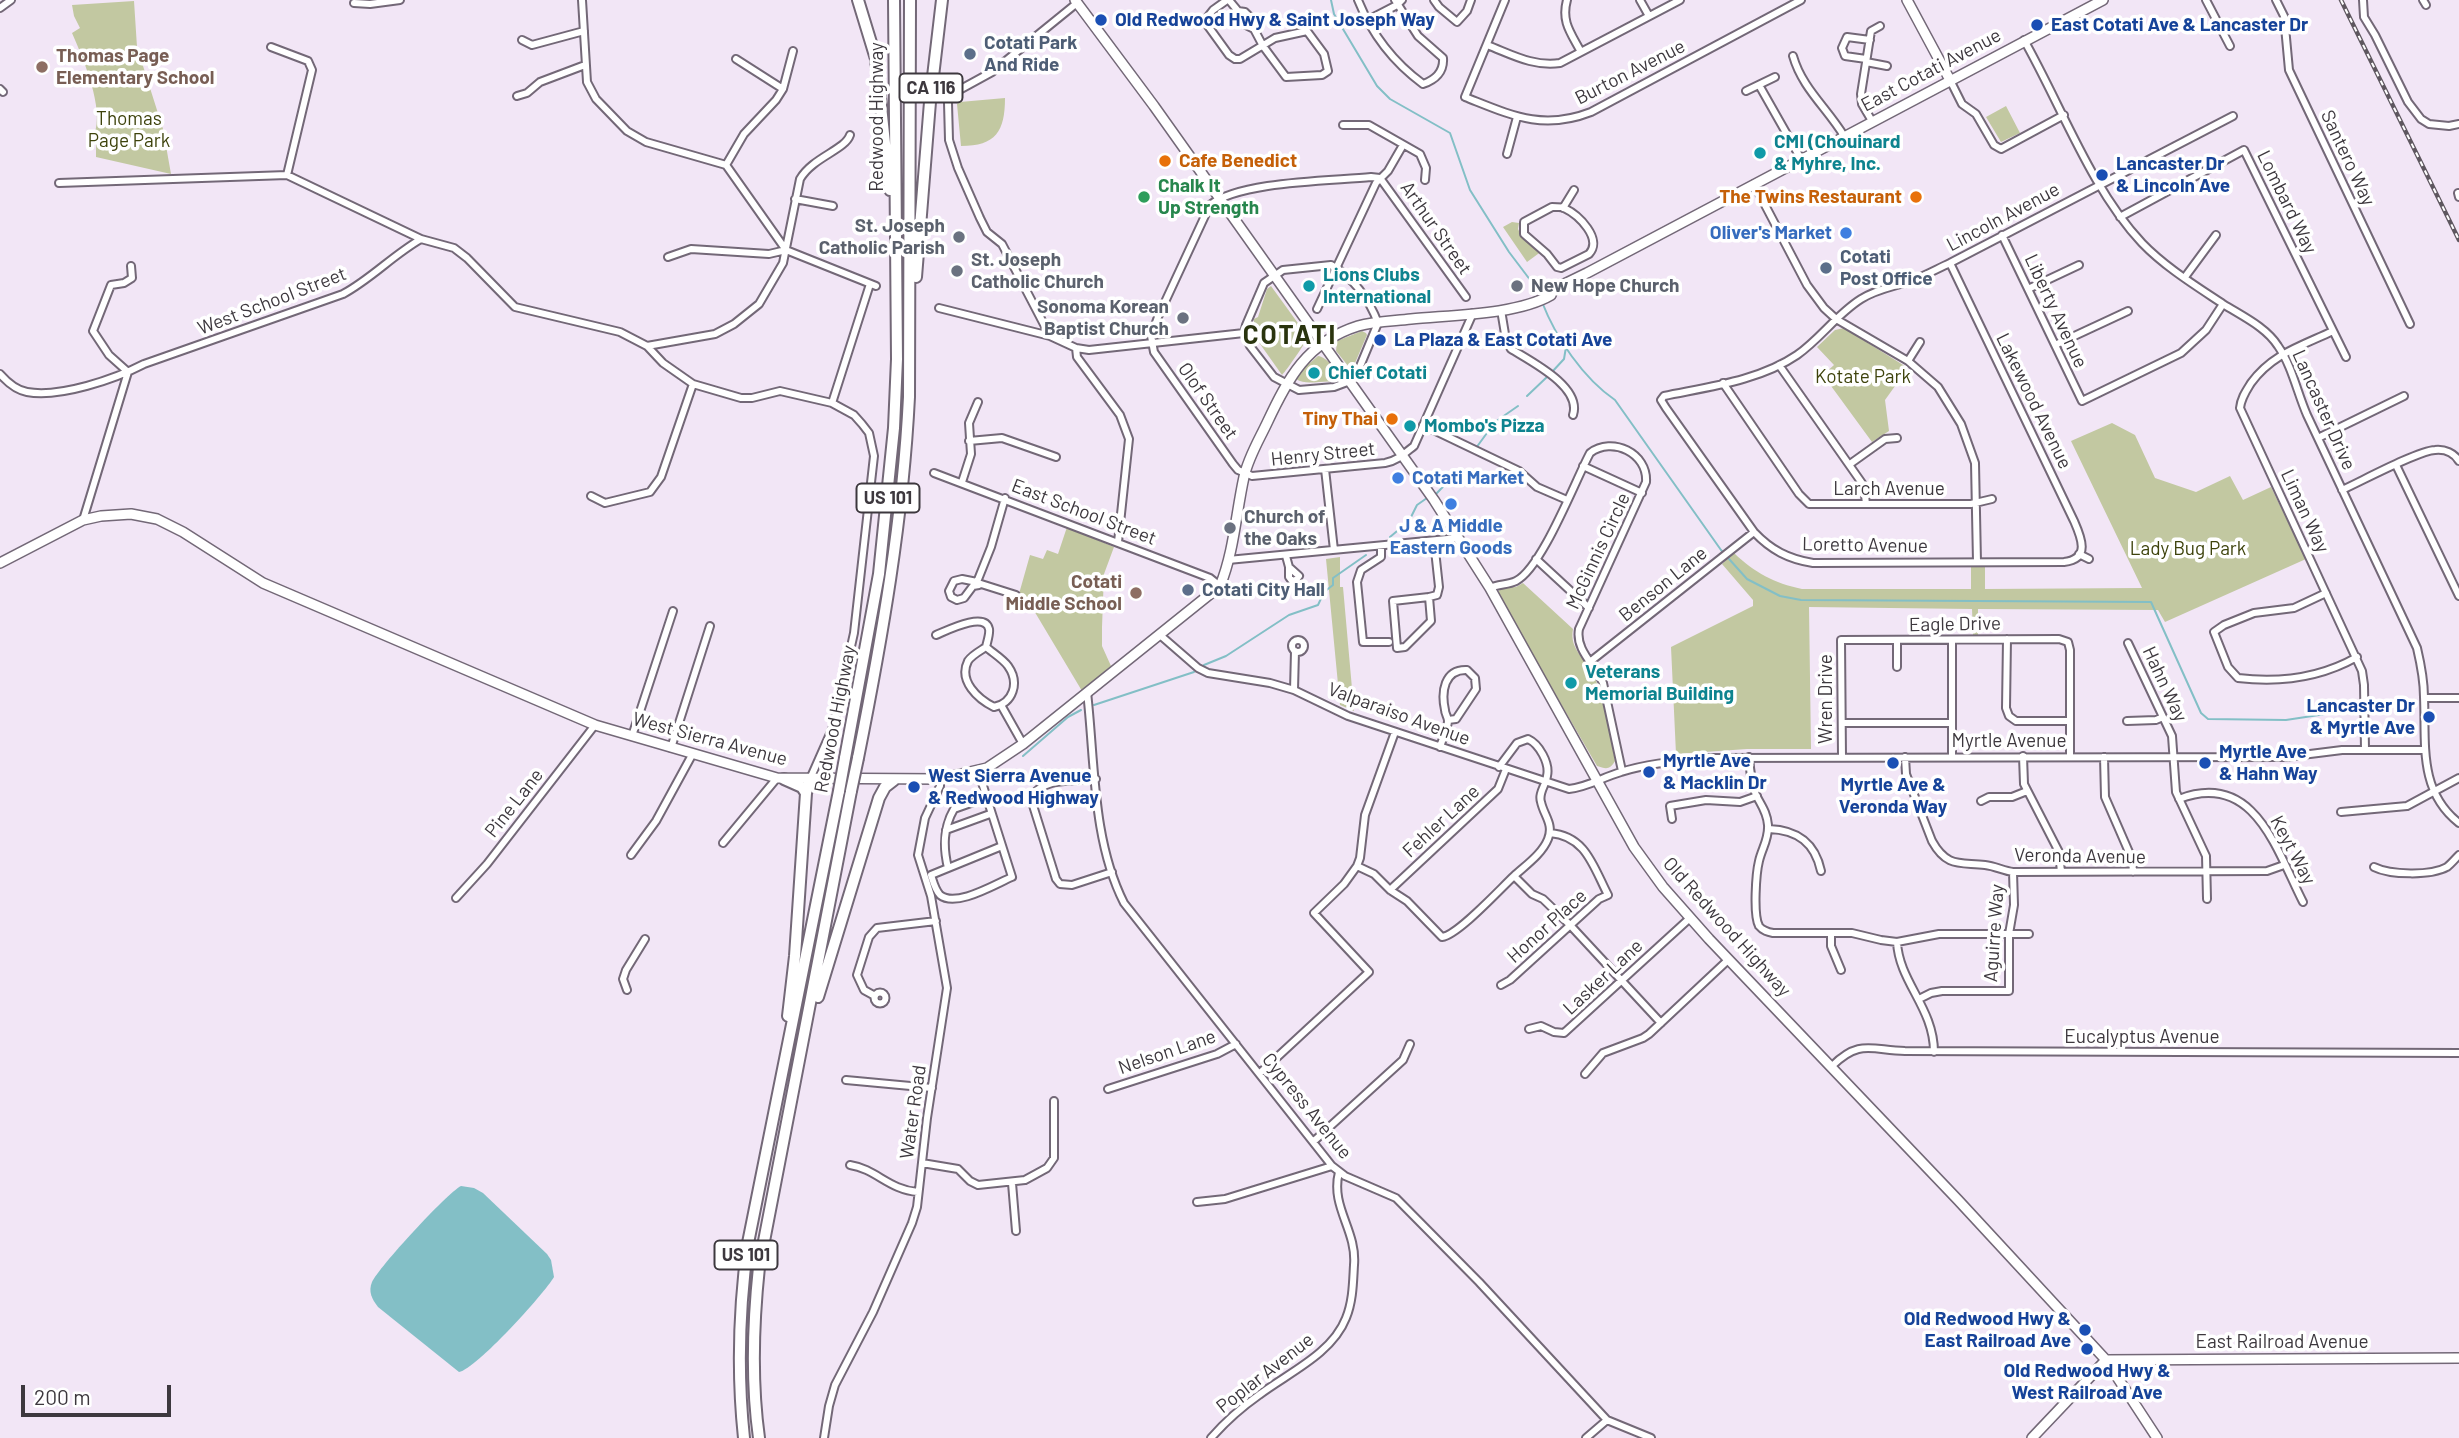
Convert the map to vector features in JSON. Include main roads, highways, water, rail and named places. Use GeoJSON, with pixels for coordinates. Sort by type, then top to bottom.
{"type":"FeatureCollection","features":[{"type":"Feature","properties":{"kind":"highway","name":"CA 116"},"geometry":{"type":"LineString","coordinates":[[858,0],[876,59],[882,133],[896,234]]}},
{"type":"Feature","properties":{"kind":"highway","name":"Redwood Highway"},"geometry":{"type":"LineString","coordinates":[[744,1438],[739,1372],[740,1306],[748,1242],[872,620],[886,520],[897,359],[894,0]]}},
{"type":"Feature","properties":{"kind":"highway","name":"Redwood Highway"},"geometry":{"type":"LineString","coordinates":[[759,1438],[754,1366],[759,1267],[884,630],[898,528],[909,397],[910,0]]}},
{"type":"Feature","properties":{"kind":"highway","name":"CA 116"},"geometry":{"type":"LineString","coordinates":[[909,303],[915,284],[930,102],[942,0]]}},
{"type":"Feature","properties":{"kind":"highway"},"geometry":{"type":"LineString","coordinates":[[780,779],[802,787],[806,793]]}},
{"type":"Feature","properties":{"kind":"highway"},"geometry":{"type":"LineString","coordinates":[[782,1074],[795,956],[806,793],[810,779]]}},
{"type":"Feature","properties":{"kind":"highway"},"geometry":{"type":"LineString","coordinates":[[805,1032],[879,798],[885,786],[894,779]]}},
{"type":"Feature","properties":{"kind":"highway"},"geometry":{"type":"LineString","coordinates":[[877,780],[879,798]]}},
{"type":"Feature","properties":{"kind":"main road"},"geometry":{"type":"LineString","coordinates":[[1907,0],[1950,80]]}},
{"type":"Feature","properties":{"kind":"main road","name":"East Cotati Avenue"},"geometry":{"type":"LineString","coordinates":[[1323,343],[1358,326],[1501,310],[1540,298],[2103,0]]}},
{"type":"Feature","properties":{"kind":"main road","name":"Old Redwood Highway"},"geometry":{"type":"LineString","coordinates":[[1076,2],[1154,106],[1339,365],[1348,373],[1350,381],[1432,496],[1490,588],[1634,847],[1663,887],[1728,960],[1832,1066],[2106,1360],[2157,1438]]}},
{"type":"Feature","properties":{"kind":"main road","name":"West Sierra Avenue"},"geometry":{"type":"LineString","coordinates":[[0,563],[83,520],[131,514],[158,519],[263,583],[595,725],[780,779],[940,779],[991,766],[1023,744],[1220,586],[1228,560],[1245,473],[1286,384],[1300,363],[1323,343]]}},
{"type":"Feature","properties":{"kind":"main road","name":"East Railroad Avenue"},"geometry":{"type":"LineString","coordinates":[[2106,1360],[2459,1358]]}},
{"type":"Feature","properties":{"kind":"main road"},"geometry":{"type":"LineString","coordinates":[[2032,1438],[2106,1360]]}},
{"type":"Feature","properties":{"kind":"water"},"geometry":{"type":"Polygon","coordinates":[[[461,1186],[483,1193],[547,1254],[554,1277],[494,1345],[468,1368],[459,1372],[378,1307],[370,1289],[377,1274],[399,1247],[461,1186]]]}},
{"type":"Feature","properties":{"kind":"waterway"},"geometry":{"type":"LineString","coordinates":[[1331,0],[1334,14],[1377,86],[1390,99],[1450,133],[1470,190],[1540,297]]}},
{"type":"Feature","properties":{"kind":"waterway"},"geometry":{"type":"LineString","coordinates":[[1542,302],[1572,356],[1592,380],[1615,400],[1721,550],[1747,579],[1780,596],[1801,600],[2151,602],[2201,713],[2208,719],[2286,720],[2332,713]]}},
{"type":"Feature","properties":{"kind":"waterway"},"geometry":{"type":"LineString","coordinates":[[1552,372],[1564,359],[1566,347]]}},
{"type":"Feature","properties":{"kind":"waterway"},"geometry":{"type":"LineString","coordinates":[[1527,396],[1548,376]]}},
{"type":"Feature","properties":{"kind":"waterway"},"geometry":{"type":"LineString","coordinates":[[1476,448],[1495,422],[1518,406]]}},
{"type":"Feature","properties":{"kind":"waterway"},"geometry":{"type":"LineString","coordinates":[[1436,494],[1459,470]]}},
{"type":"Feature","properties":{"kind":"waterway"},"geometry":{"type":"LineString","coordinates":[[1390,537],[1409,521],[1417,505],[1427,498]]}},
{"type":"Feature","properties":{"kind":"waterway"},"geometry":{"type":"LineString","coordinates":[[1204,665],[1226,656],[1289,615],[1318,605],[1324,592],[1333,585],[1333,578],[1366,555]]}},
{"type":"Feature","properties":{"kind":"waterway"},"geometry":{"type":"LineString","coordinates":[[1094,705],[1194,672]]}},
{"type":"Feature","properties":{"kind":"waterway"},"geometry":{"type":"LineString","coordinates":[[1023,756],[1068,717],[1081,710]]}},
{"type":"Feature","properties":{"kind":"railway"},"geometry":{"type":"LineString","coordinates":[[2341,0],[2459,240]]}},
{"type":"Feature","properties":{"kind":"place","name":"Old Redwood Hwy & Saint Joseph Way"},"geometry":{"type":"Point","coordinates":[1101,20]}},
{"type":"Feature","properties":{"kind":"place","name":"East Cotati Ave & Lancaster Dr"},"geometry":{"type":"Point","coordinates":[2037,25]}},
{"type":"Feature","properties":{"kind":"place","name":"Cotati Park And Ride"},"geometry":{"type":"Point","coordinates":[970,54]}},
{"type":"Feature","properties":{"kind":"place","name":"Thomas Page Elementary School"},"geometry":{"type":"Point","coordinates":[42,67]}},
{"type":"Feature","properties":{"kind":"place","name":"CMI (Chouinard & Myhre, Inc."},"geometry":{"type":"Point","coordinates":[1760,153]}},
{"type":"Feature","properties":{"kind":"place","name":"Cafe Benedict"},"geometry":{"type":"Point","coordinates":[1165,161]}},
{"type":"Feature","properties":{"kind":"place","name":"Lancaster Dr & Lincoln Ave"},"geometry":{"type":"Point","coordinates":[2102,175]}},
{"type":"Feature","properties":{"kind":"place","name":"Chalk It Up Strength"},"geometry":{"type":"Point","coordinates":[1144,197]}},
{"type":"Feature","properties":{"kind":"place","name":"The Twins Restaurant"},"geometry":{"type":"Point","coordinates":[1916,197]}},
{"type":"Feature","properties":{"kind":"place","name":"Oliver's Market"},"geometry":{"type":"Point","coordinates":[1846,233]}},
{"type":"Feature","properties":{"kind":"place","name":"St. Joseph Catholic Parish"},"geometry":{"type":"Point","coordinates":[959,237]}},
{"type":"Feature","properties":{"kind":"place","name":"Cotati Post Office"},"geometry":{"type":"Point","coordinates":[1826,268]}},
{"type":"Feature","properties":{"kind":"place","name":"St. Joseph Catholic Church"},"geometry":{"type":"Point","coordinates":[957,271]}},
{"type":"Feature","properties":{"kind":"place","name":"Lions Clubs International"},"geometry":{"type":"Point","coordinates":[1309,286]}},
{"type":"Feature","properties":{"kind":"place","name":"New Hope Church"},"geometry":{"type":"Point","coordinates":[1517,286]}},
{"type":"Feature","properties":{"kind":"place","name":"Sonoma Korean Baptist Church"},"geometry":{"type":"Point","coordinates":[1183,318]}},
{"type":"Feature","properties":{"kind":"place","name":"La Plaza & East Cotati Ave"},"geometry":{"type":"Point","coordinates":[1380,340]}},
{"type":"Feature","properties":{"kind":"place","name":"Chief Cotati"},"geometry":{"type":"Point","coordinates":[1314,373]}},
{"type":"Feature","properties":{"kind":"place","name":"Tiny Thai"},"geometry":{"type":"Point","coordinates":[1392,419]}},
{"type":"Feature","properties":{"kind":"place","name":"Mombo's Pizza"},"geometry":{"type":"Point","coordinates":[1410,426]}},
{"type":"Feature","properties":{"kind":"place","name":"Cotati Market"},"geometry":{"type":"Point","coordinates":[1398,478]}},
{"type":"Feature","properties":{"kind":"place","name":"J & A Middle Eastern Goods"},"geometry":{"type":"Point","coordinates":[1451,504]}},
{"type":"Feature","properties":{"kind":"place","name":"Church of the Oaks"},"geometry":{"type":"Point","coordinates":[1230,528]}},
{"type":"Feature","properties":{"kind":"place","name":"Cotati City Hall"},"geometry":{"type":"Point","coordinates":[1188,590]}},
{"type":"Feature","properties":{"kind":"place","name":"Cotati Middle School"},"geometry":{"type":"Point","coordinates":[1136,593]}},
{"type":"Feature","properties":{"kind":"place","name":"Veterans Memorial Building"},"geometry":{"type":"Point","coordinates":[1571,683]}},
{"type":"Feature","properties":{"kind":"place","name":"Lancaster Dr & Myrtle Ave"},"geometry":{"type":"Point","coordinates":[2429,717]}},
{"type":"Feature","properties":{"kind":"place","name":"Myrtle Ave & Veronda Way"},"geometry":{"type":"Point","coordinates":[1893,763]}},
{"type":"Feature","properties":{"kind":"place","name":"Myrtle Ave & Hahn Way"},"geometry":{"type":"Point","coordinates":[2205,763]}},
{"type":"Feature","properties":{"kind":"place","name":"Myrtle Ave & Macklin Dr"},"geometry":{"type":"Point","coordinates":[1649,772]}},
{"type":"Feature","properties":{"kind":"place","name":"West Sierra Avenue & Redwood Highway"},"geometry":{"type":"Point","coordinates":[914,787]}},
{"type":"Feature","properties":{"kind":"place","name":"Old Redwood Hwy & East Railroad Ave"},"geometry":{"type":"Point","coordinates":[2085,1330]}},
{"type":"Feature","properties":{"kind":"place","name":"Old Redwood Hwy & West Railroad Ave"},"geometry":{"type":"Point","coordinates":[2087,1349]}},
{"type":"Feature","properties":{"kind":"district","name":"COTATI"},"geometry":{"type":"Point","coordinates":[1290,335]}},
{"type":"Feature","properties":{"kind":"park label","name":"Thomas Page Park"},"geometry":{"type":"Point","coordinates":[129,130]}},
{"type":"Feature","properties":{"kind":"park label","name":"Kotate Park"},"geometry":{"type":"Point","coordinates":[1863,377]}},
{"type":"Feature","properties":{"kind":"park label","name":"Lady Bug Park"},"geometry":{"type":"Point","coordinates":[2188,549]}}]}
